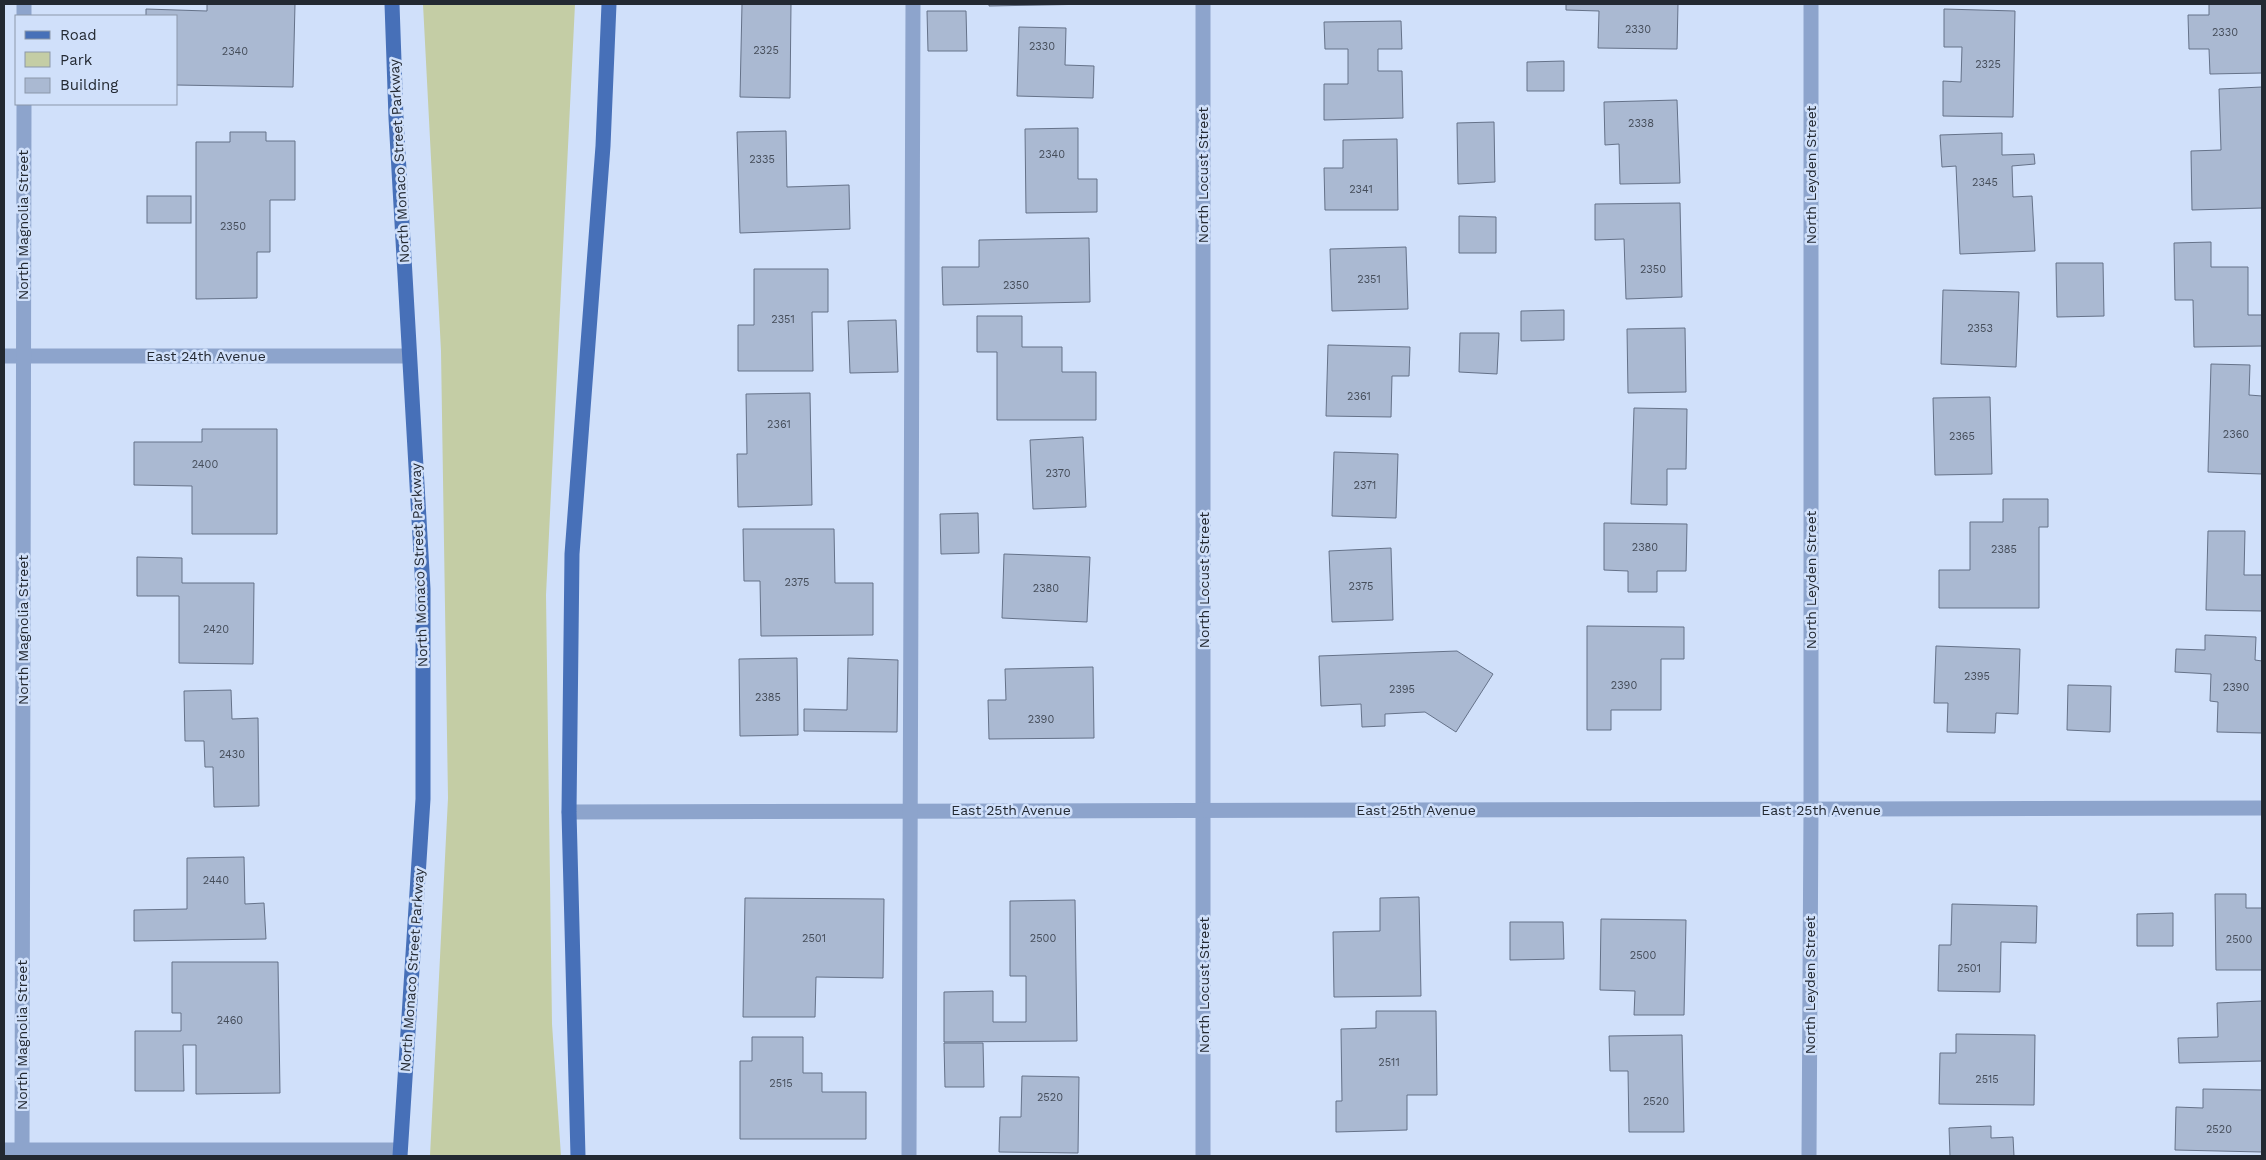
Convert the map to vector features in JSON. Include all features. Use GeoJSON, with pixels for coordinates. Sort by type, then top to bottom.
{"type":"FeatureCollection","features":[{"type":"Feature","properties":{"kind":"main road","name":"North Monaco Street Parkway"},"geometry":{"type":"LineString","coordinates":[[392,4],[422,589],[422,799],[400,1153]]}},
{"type":"Feature","properties":{"kind":"main road"},"geometry":{"type":"LineString","coordinates":[[578,1156],[569,812],[572,554],[603,146],[609,4]]}},
{"type":"Feature","properties":{"kind":"street"},"geometry":{"type":"LineString","coordinates":[[908,1156],[913,4]]}},
{"type":"Feature","properties":{"kind":"street","name":"North Locust Street"},"geometry":{"type":"LineString","coordinates":[[1203,4],[1203,1156]]}},
{"type":"Feature","properties":{"kind":"street","name":"North Leyden Street"},"geometry":{"type":"LineString","coordinates":[[1809,1156],[1811,810],[1810,4]]}},
{"type":"Feature","properties":{"kind":"street","name":"North Magnolia Street"},"geometry":{"type":"LineString","coordinates":[[22,1153],[24,105]]}},
{"type":"Feature","properties":{"kind":"street","name":"East 24th Avenue"},"geometry":{"type":"LineString","coordinates":[[4,356],[409,356]]}},
{"type":"Feature","properties":{"kind":"street","name":"East 25th Avenue"},"geometry":{"type":"LineString","coordinates":[[569,812],[2262,808]]}},
{"type":"Feature","properties":{"kind":"street"},"geometry":{"type":"LineString","coordinates":[[4,1150],[22,1153],[400,1153]]}},
{"type":"Feature","properties":{"kind":"green space"},"geometry":{"type":"Polygon","coordinates":[[[423,4],[575,4],[546,595],[552,1024],[561,1156],[430,1156],[448,798],[441,351],[423,4]]]}},
{"type":"Feature","properties":{"kind":"building"},"geometry":{"type":"Polygon","coordinates":[[[207,4],[295,4],[293,87],[178,85],[178,15],[146,15],[146,9],[207,11],[207,4]]]}},
{"type":"Feature","properties":{"kind":"building"},"geometry":{"type":"Polygon","coordinates":[[[742,4],[791,4],[790,98],[740,97],[742,4]]]}},
{"type":"Feature","properties":{"kind":"building"},"geometry":{"type":"Polygon","coordinates":[[[989,4],[1095,4],[989,6],[989,4]]]}},
{"type":"Feature","properties":{"kind":"building"},"geometry":{"type":"Polygon","coordinates":[[[1566,4],[1678,4],[1677,49],[1598,48],[1599,11],[1566,10],[1566,4]]]}},
{"type":"Feature","properties":{"kind":"building"},"geometry":{"type":"Polygon","coordinates":[[[2209,4],[2262,4],[2262,73],[2210,74],[2209,49],[2189,49],[2188,15],[2209,15],[2209,4]]]}},
{"type":"Feature","properties":{"kind":"building"},"geometry":{"type":"Polygon","coordinates":[[[1944,9],[2015,11],[2013,117],[1943,116],[1943,81],[1961,82],[1962,47],[1944,47],[1944,9]]]}},
{"type":"Feature","properties":{"kind":"building"},"geometry":{"type":"Polygon","coordinates":[[[927,11],[966,11],[967,51],[928,51],[927,11]]]}},
{"type":"Feature","properties":{"kind":"building"},"geometry":{"type":"Polygon","coordinates":[[[1401,21],[1402,49],[1378,49],[1378,71],[1402,71],[1403,118],[1324,120],[1324,84],[1348,84],[1348,49],[1325,49],[1324,22],[1401,21]]]}},
{"type":"Feature","properties":{"kind":"building"},"geometry":{"type":"Polygon","coordinates":[[[1019,27],[1066,28],[1065,65],[1094,66],[1093,98],[1017,96],[1019,27]]]}},
{"type":"Feature","properties":{"kind":"building"},"geometry":{"type":"Polygon","coordinates":[[[1564,61],[1564,91],[1527,91],[1527,62],[1564,61]]]}},
{"type":"Feature","properties":{"kind":"building"},"geometry":{"type":"Polygon","coordinates":[[[2262,87],[2262,208],[2192,210],[2191,151],[2221,150],[2219,89],[2262,87]]]}},
{"type":"Feature","properties":{"kind":"building"},"geometry":{"type":"Polygon","coordinates":[[[1677,100],[1680,183],[1620,184],[1619,144],[1605,145],[1604,102],[1677,100]]]}},
{"type":"Feature","properties":{"kind":"building"},"geometry":{"type":"Polygon","coordinates":[[[1494,122],[1495,182],[1458,184],[1457,123],[1494,122]]]}},
{"type":"Feature","properties":{"kind":"building"},"geometry":{"type":"Polygon","coordinates":[[[1078,128],[1078,179],[1097,179],[1097,212],[1026,213],[1025,129],[1078,128]]]}},
{"type":"Feature","properties":{"kind":"building"},"geometry":{"type":"Polygon","coordinates":[[[786,131],[787,187],[849,185],[850,229],[740,233],[737,132],[786,131]]]}},
{"type":"Feature","properties":{"kind":"building"},"geometry":{"type":"Polygon","coordinates":[[[230,132],[266,132],[266,141],[295,141],[295,200],[270,200],[270,252],[257,252],[257,298],[196,299],[196,142],[230,142],[230,132]]]}},
{"type":"Feature","properties":{"kind":"building"},"geometry":{"type":"Polygon","coordinates":[[[2002,133],[2002,155],[2034,154],[2035,164],[2012,166],[2013,197],[2032,196],[2035,251],[1960,254],[1956,166],[1942,167],[1940,135],[2002,133]]]}},
{"type":"Feature","properties":{"kind":"building"},"geometry":{"type":"Polygon","coordinates":[[[1397,139],[1398,210],[1325,210],[1324,168],[1343,168],[1343,140],[1397,139]]]}},
{"type":"Feature","properties":{"kind":"building"},"geometry":{"type":"Polygon","coordinates":[[[147,196],[191,196],[191,223],[147,223],[147,196]]]}},
{"type":"Feature","properties":{"kind":"building"},"geometry":{"type":"Polygon","coordinates":[[[1680,203],[1682,297],[1626,299],[1624,239],[1595,240],[1595,204],[1680,203]]]}},
{"type":"Feature","properties":{"kind":"building"},"geometry":{"type":"Polygon","coordinates":[[[1459,216],[1496,217],[1496,253],[1459,253],[1459,216]]]}},
{"type":"Feature","properties":{"kind":"building"},"geometry":{"type":"Polygon","coordinates":[[[1089,238],[1090,302],[943,305],[942,267],[979,267],[979,240],[1089,238]]]}},
{"type":"Feature","properties":{"kind":"building"},"geometry":{"type":"Polygon","coordinates":[[[2211,242],[2211,267],[2248,267],[2248,315],[2262,315],[2262,346],[2194,347],[2193,300],[2175,300],[2174,243],[2211,242]]]}},
{"type":"Feature","properties":{"kind":"building"},"geometry":{"type":"Polygon","coordinates":[[[1406,247],[1408,309],[1332,311],[1330,249],[1406,247]]]}},
{"type":"Feature","properties":{"kind":"building"},"geometry":{"type":"Polygon","coordinates":[[[2056,263],[2103,263],[2104,316],[2057,317],[2056,263]]]}},
{"type":"Feature","properties":{"kind":"building"},"geometry":{"type":"Polygon","coordinates":[[[754,269],[828,269],[828,312],[812,312],[813,371],[738,371],[738,325],[754,325],[754,269]]]}},
{"type":"Feature","properties":{"kind":"building"},"geometry":{"type":"Polygon","coordinates":[[[1943,290],[2019,292],[2016,367],[1941,364],[1943,290]]]}},
{"type":"Feature","properties":{"kind":"building"},"geometry":{"type":"Polygon","coordinates":[[[1564,310],[1564,340],[1521,341],[1521,311],[1564,310]]]}},
{"type":"Feature","properties":{"kind":"building"},"geometry":{"type":"Polygon","coordinates":[[[977,316],[1022,316],[1022,347],[1062,347],[1062,372],[1096,372],[1096,420],[997,420],[997,352],[977,352],[977,316]]]}},
{"type":"Feature","properties":{"kind":"building"},"geometry":{"type":"Polygon","coordinates":[[[896,320],[898,372],[850,373],[848,321],[896,320]]]}},
{"type":"Feature","properties":{"kind":"building"},"geometry":{"type":"Polygon","coordinates":[[[1685,328],[1686,392],[1628,393],[1627,329],[1685,328]]]}},
{"type":"Feature","properties":{"kind":"building"},"geometry":{"type":"Polygon","coordinates":[[[1460,333],[1499,333],[1497,374],[1459,372],[1460,333]]]}},
{"type":"Feature","properties":{"kind":"building"},"geometry":{"type":"Polygon","coordinates":[[[1328,345],[1410,347],[1409,376],[1392,376],[1391,417],[1326,416],[1328,345]]]}},
{"type":"Feature","properties":{"kind":"building"},"geometry":{"type":"Polygon","coordinates":[[[2211,364],[2250,365],[2249,395],[2262,396],[2262,474],[2208,472],[2211,364]]]}},
{"type":"Feature","properties":{"kind":"building"},"geometry":{"type":"Polygon","coordinates":[[[810,393],[812,505],[738,507],[737,454],[747,454],[746,394],[810,393]]]}},
{"type":"Feature","properties":{"kind":"building"},"geometry":{"type":"Polygon","coordinates":[[[1990,397],[1992,474],[1935,475],[1933,398],[1990,397]]]}},
{"type":"Feature","properties":{"kind":"building"},"geometry":{"type":"Polygon","coordinates":[[[1634,408],[1687,409],[1686,469],[1667,469],[1667,505],[1631,504],[1634,408]]]}},
{"type":"Feature","properties":{"kind":"building"},"geometry":{"type":"Polygon","coordinates":[[[202,429],[277,429],[277,534],[192,534],[192,486],[134,485],[134,442],[202,442],[202,429]]]}},
{"type":"Feature","properties":{"kind":"building"},"geometry":{"type":"Polygon","coordinates":[[[1083,437],[1086,507],[1033,509],[1030,440],[1083,437]]]}},
{"type":"Feature","properties":{"kind":"building"},"geometry":{"type":"Polygon","coordinates":[[[1334,452],[1398,454],[1396,518],[1332,516],[1334,452]]]}},
{"type":"Feature","properties":{"kind":"building"},"geometry":{"type":"Polygon","coordinates":[[[2003,499],[2048,499],[2048,527],[2039,527],[2039,608],[1939,608],[1939,570],[1970,570],[1970,522],[2003,522],[2003,499]]]}},
{"type":"Feature","properties":{"kind":"building"},"geometry":{"type":"Polygon","coordinates":[[[978,513],[979,553],[941,554],[940,514],[978,513]]]}},
{"type":"Feature","properties":{"kind":"building"},"geometry":{"type":"Polygon","coordinates":[[[1604,523],[1687,524],[1686,571],[1657,571],[1657,592],[1628,592],[1628,571],[1604,570],[1604,523]]]}},
{"type":"Feature","properties":{"kind":"building"},"geometry":{"type":"Polygon","coordinates":[[[743,529],[834,529],[835,583],[873,583],[873,635],[761,636],[760,581],[744,581],[743,529]]]}},
{"type":"Feature","properties":{"kind":"building"},"geometry":{"type":"Polygon","coordinates":[[[2208,531],[2245,531],[2244,575],[2262,575],[2262,611],[2206,610],[2208,531]]]}},
{"type":"Feature","properties":{"kind":"building"},"geometry":{"type":"Polygon","coordinates":[[[1391,548],[1393,620],[1332,622],[1329,551],[1391,548]]]}},
{"type":"Feature","properties":{"kind":"building"},"geometry":{"type":"Polygon","coordinates":[[[1004,554],[1090,557],[1087,622],[1002,618],[1004,554]]]}},
{"type":"Feature","properties":{"kind":"building"},"geometry":{"type":"Polygon","coordinates":[[[137,557],[182,558],[182,583],[254,583],[253,664],[179,663],[179,596],[137,596],[137,557]]]}},
{"type":"Feature","properties":{"kind":"building"},"geometry":{"type":"Polygon","coordinates":[[[1587,626],[1684,627],[1684,659],[1661,659],[1661,710],[1611,710],[1611,730],[1587,730],[1587,626]]]}},
{"type":"Feature","properties":{"kind":"building"},"geometry":{"type":"Polygon","coordinates":[[[2205,635],[2256,637],[2255,660],[2262,661],[2262,733],[2217,732],[2218,702],[2210,701],[2211,674],[2175,672],[2176,649],[2205,650],[2205,635]]]}},
{"type":"Feature","properties":{"kind":"building"},"geometry":{"type":"Polygon","coordinates":[[[1936,646],[2020,649],[2018,714],[1996,713],[1995,733],[1947,732],[1948,703],[1934,703],[1936,646]]]}},
{"type":"Feature","properties":{"kind":"building"},"geometry":{"type":"Polygon","coordinates":[[[1457,651],[1493,674],[1456,732],[1425,712],[1385,714],[1385,726],[1362,727],[1361,704],[1321,706],[1319,656],[1457,651]]]}},
{"type":"Feature","properties":{"kind":"building"},"geometry":{"type":"Polygon","coordinates":[[[797,658],[798,735],[740,736],[739,659],[797,658]]]}},
{"type":"Feature","properties":{"kind":"building"},"geometry":{"type":"Polygon","coordinates":[[[848,658],[898,660],[897,732],[804,731],[804,709],[847,710],[848,658]]]}},
{"type":"Feature","properties":{"kind":"building"},"geometry":{"type":"Polygon","coordinates":[[[1093,667],[1094,738],[989,739],[988,700],[1006,700],[1005,669],[1093,667]]]}},
{"type":"Feature","properties":{"kind":"building"},"geometry":{"type":"Polygon","coordinates":[[[2068,685],[2111,686],[2110,732],[2067,730],[2068,685]]]}},
{"type":"Feature","properties":{"kind":"building"},"geometry":{"type":"Polygon","coordinates":[[[231,690],[232,719],[258,718],[259,806],[214,807],[213,767],[205,767],[204,741],[185,741],[184,691],[231,690]]]}},
{"type":"Feature","properties":{"kind":"building"},"geometry":{"type":"Polygon","coordinates":[[[244,857],[245,904],[264,903],[266,939],[134,941],[134,910],[187,909],[187,858],[244,857]]]}},
{"type":"Feature","properties":{"kind":"building"},"geometry":{"type":"Polygon","coordinates":[[[2215,894],[2246,894],[2246,908],[2262,908],[2262,970],[2216,970],[2215,894]]]}},
{"type":"Feature","properties":{"kind":"building"},"geometry":{"type":"Polygon","coordinates":[[[1419,897],[1421,996],[1334,997],[1333,932],[1380,931],[1380,898],[1419,897]]]}},
{"type":"Feature","properties":{"kind":"building"},"geometry":{"type":"Polygon","coordinates":[[[745,898],[884,899],[883,978],[816,977],[815,1017],[743,1017],[745,898]]]}},
{"type":"Feature","properties":{"kind":"building"},"geometry":{"type":"Polygon","coordinates":[[[1075,900],[1077,1041],[944,1042],[944,992],[993,991],[993,1022],[1026,1022],[1026,976],[1010,976],[1010,901],[1075,900]]]}},
{"type":"Feature","properties":{"kind":"building"},"geometry":{"type":"Polygon","coordinates":[[[1952,904],[2037,906],[2036,943],[2001,942],[2000,992],[1938,991],[1939,945],[1951,945],[1952,904]]]}},
{"type":"Feature","properties":{"kind":"building"},"geometry":{"type":"Polygon","coordinates":[[[2173,913],[2173,946],[2137,946],[2137,914],[2173,913]]]}},
{"type":"Feature","properties":{"kind":"building"},"geometry":{"type":"Polygon","coordinates":[[[1601,919],[1686,920],[1684,1015],[1634,1015],[1635,991],[1600,990],[1601,919]]]}},
{"type":"Feature","properties":{"kind":"building"},"geometry":{"type":"Polygon","coordinates":[[[1510,922],[1563,922],[1564,959],[1510,960],[1510,922]]]}},
{"type":"Feature","properties":{"kind":"building"},"geometry":{"type":"Polygon","coordinates":[[[172,962],[278,962],[280,1093],[196,1094],[196,1045],[183,1045],[184,1091],[135,1091],[135,1031],[181,1031],[181,1013],[172,1013],[172,962]]]}},
{"type":"Feature","properties":{"kind":"building"},"geometry":{"type":"Polygon","coordinates":[[[2262,1001],[2262,1061],[2179,1063],[2178,1038],[2218,1037],[2217,1003],[2262,1001]]]}},
{"type":"Feature","properties":{"kind":"building"},"geometry":{"type":"Polygon","coordinates":[[[1376,1011],[1436,1011],[1437,1095],[1407,1095],[1407,1130],[1336,1132],[1336,1101],[1342,1101],[1341,1029],[1376,1028],[1376,1011]]]}},
{"type":"Feature","properties":{"kind":"building"},"geometry":{"type":"Polygon","coordinates":[[[1956,1034],[2035,1035],[2034,1105],[1939,1104],[1940,1053],[1956,1053],[1956,1034]]]}},
{"type":"Feature","properties":{"kind":"building"},"geometry":{"type":"Polygon","coordinates":[[[1682,1035],[1684,1132],[1629,1132],[1628,1071],[1610,1071],[1609,1036],[1682,1035]]]}},
{"type":"Feature","properties":{"kind":"building"},"geometry":{"type":"Polygon","coordinates":[[[752,1037],[803,1037],[803,1073],[822,1073],[822,1092],[866,1092],[866,1139],[740,1139],[740,1061],[752,1061],[752,1037]]]}},
{"type":"Feature","properties":{"kind":"building"},"geometry":{"type":"Polygon","coordinates":[[[944,1043],[983,1043],[984,1087],[945,1087],[944,1043]]]}},
{"type":"Feature","properties":{"kind":"building"},"geometry":{"type":"Polygon","coordinates":[[[1022,1076],[1079,1077],[1078,1153],[999,1152],[1000,1117],[1021,1117],[1022,1076]]]}},
{"type":"Feature","properties":{"kind":"building"},"geometry":{"type":"Polygon","coordinates":[[[2203,1089],[2262,1090],[2262,1152],[2175,1150],[2176,1107],[2203,1108],[2203,1089]]]}},
{"type":"Feature","properties":{"kind":"building"},"geometry":{"type":"Polygon","coordinates":[[[1991,1126],[1991,1138],[2013,1137],[2014,1156],[1950,1156],[1949,1128],[1991,1126]]]}}]}
